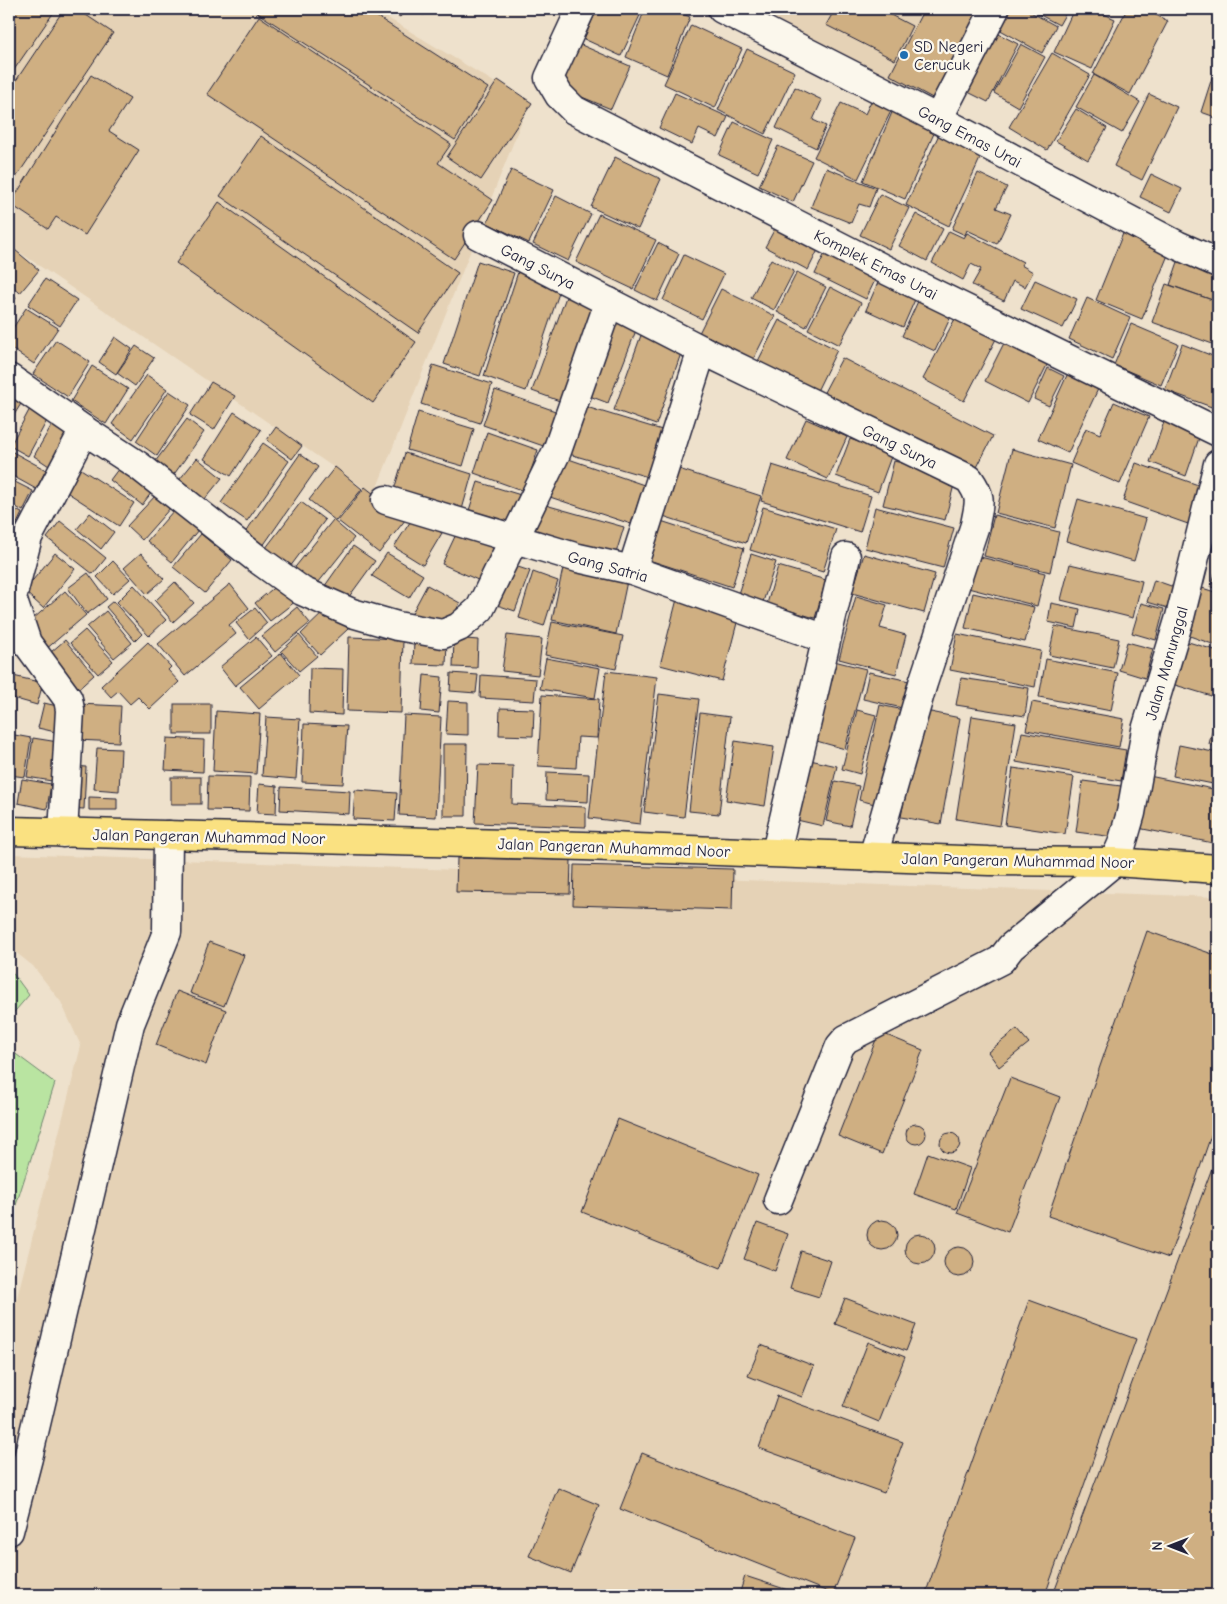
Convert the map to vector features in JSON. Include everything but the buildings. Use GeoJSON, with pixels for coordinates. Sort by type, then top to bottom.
{"type":"FeatureCollection","features":[{"type":"Feature","properties":{"kind":"main road","name":"Jalan Pangeran Muhammad Noor"},"geometry":{"type":"LineString","coordinates":[[9,831],[584,846],[988,861],[1114,862],[1218,869]]}},
{"type":"Feature","properties":{"kind":"street","name":"Komplek Emas Urai"},"geometry":{"type":"LineString","coordinates":[[582,9],[549,78],[559,95],[574,110],[884,269],[1218,432]]}},
{"type":"Feature","properties":{"kind":"street","name":"Gang Emas Urai"},"geometry":{"type":"LineString","coordinates":[[722,9],[938,119],[1178,245],[1218,262]]}},
{"type":"Feature","properties":{"kind":"street"},"geometry":{"type":"LineString","coordinates":[[938,119],[995,9]]}},
{"type":"Feature","properties":{"kind":"street","name":"Gang Surya"},"geometry":{"type":"LineString","coordinates":[[478,235],[702,350],[969,479],[978,492],[980,500],[974,525],[923,683],[873,856]]}},
{"type":"Feature","properties":{"kind":"street"},"geometry":{"type":"LineString","coordinates":[[9,378],[140,466],[256,558],[302,591],[352,612],[397,626],[443,634],[459,627],[480,609],[557,451],[609,302]]}},
{"type":"Feature","properties":{"kind":"street"},"geometry":{"type":"LineString","coordinates":[[632,570],[702,350]]}},
{"type":"Feature","properties":{"kind":"street"},"geometry":{"type":"LineString","coordinates":[[63,833],[70,710],[68,699],[27,643],[12,598],[13,588],[28,536],[84,430]]}},
{"type":"Feature","properties":{"kind":"street","name":"Jalan Manunggal"},"geometry":{"type":"LineString","coordinates":[[1114,862],[1122,844],[1131,813],[1146,730],[1180,617],[1218,464]]}},
{"type":"Feature","properties":{"kind":"street","name":"Gang Satria"},"geometry":{"type":"LineString","coordinates":[[386,500],[578,558],[632,570],[826,639]]}},
{"type":"Feature","properties":{"kind":"street"},"geometry":{"type":"LineString","coordinates":[[776,852],[846,557]]}},
{"type":"Feature","properties":{"kind":"street"},"geometry":{"type":"LineString","coordinates":[[9,1531],[130,1024],[167,932],[168,835]]}},
{"type":"Feature","properties":{"kind":"street"},"geometry":{"type":"LineString","coordinates":[[778,1200],[840,1046],[846,1039],[1002,960],[1011,947],[1114,862]]}},
{"type":"Feature","properties":{"kind":"shaded area"},"geometry":{"type":"Polygon","coordinates":[[[9,9],[373,9],[529,103],[374,495],[9,245],[9,9]]]}},
{"type":"Feature","properties":{"kind":"shaded area","name":"SD Negeri Cerucuk"},"geometry":{"type":"Polygon","coordinates":[[[747,9],[986,9],[941,102],[747,9]]]}},
{"type":"Feature","properties":{"kind":"shaded area"},"geometry":{"type":"Polygon","coordinates":[[[9,854],[1218,897],[1218,1595],[9,1595],[9,1329],[81,1046],[61,1002],[33,966],[9,947],[9,854]]]}},
{"type":"Feature","properties":{"kind":"green space"},"geometry":{"type":"Polygon","coordinates":[[[9,968],[29,995],[9,1018],[9,968]]]}},
{"type":"Feature","properties":{"kind":"green space"},"geometry":{"type":"Polygon","coordinates":[[[9,1049],[55,1083],[9,1227],[9,1049]]]}},
{"type":"Feature","properties":{"kind":"place","name":"SD Negeri Cerucuk"},"geometry":{"type":"Point","coordinates":[904,55]}}]}
